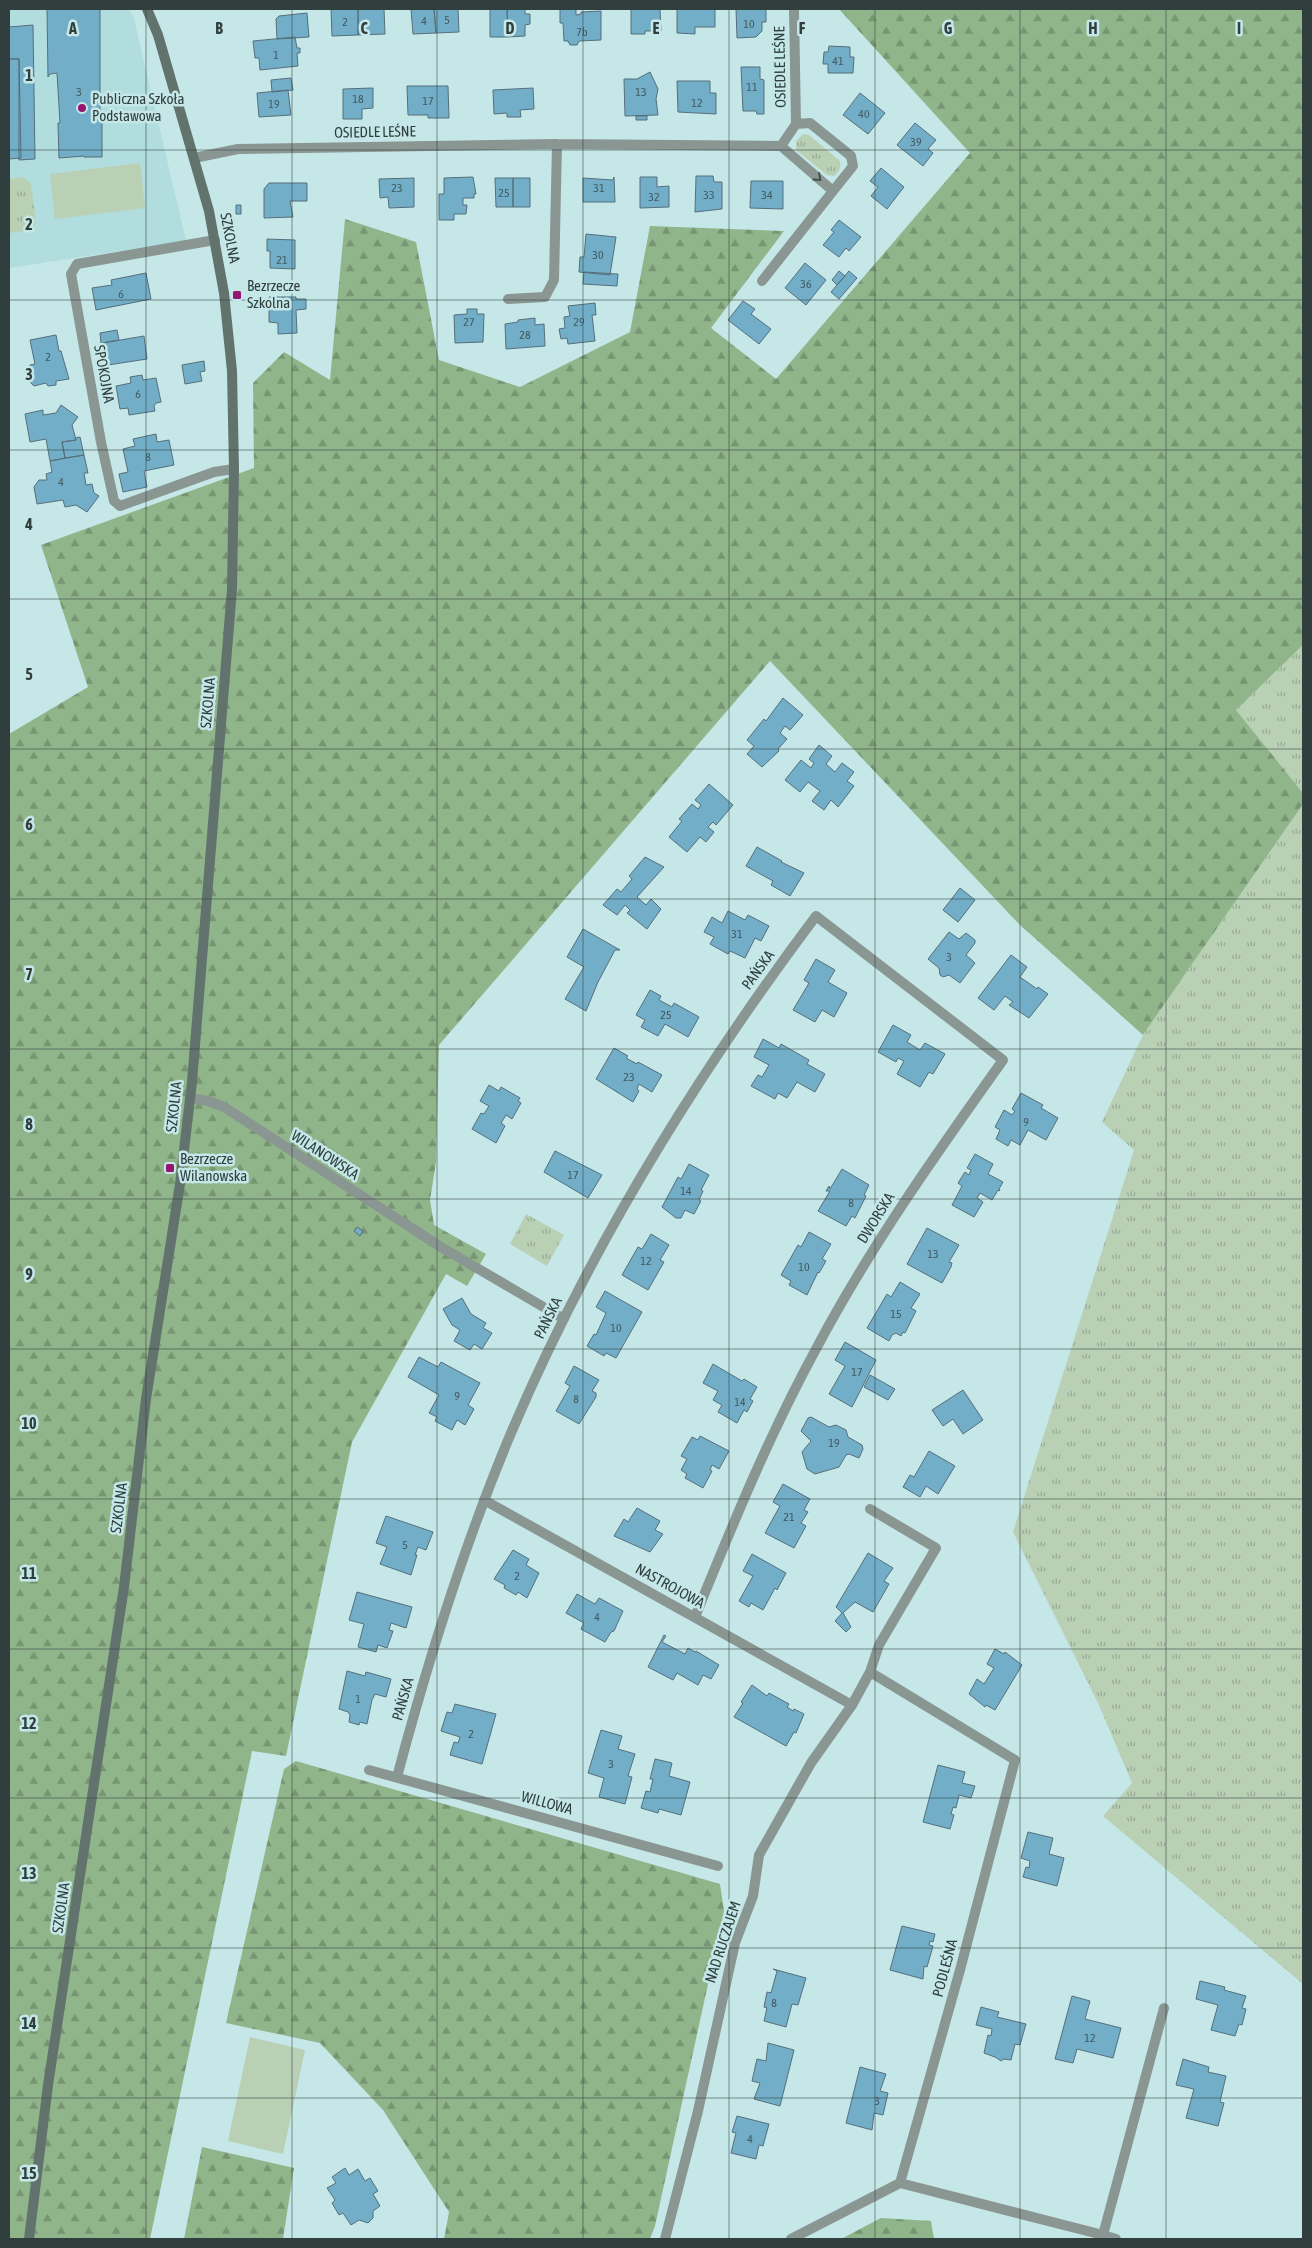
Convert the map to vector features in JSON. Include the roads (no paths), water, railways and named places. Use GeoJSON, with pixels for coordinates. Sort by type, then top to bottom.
{"type":"FeatureCollection","features":[{"type":"Feature","properties":{"kind":"street","name":"SZKOLNA"},"geometry":{"type":"LineString","coordinates":[[29,2239],[48,2084],[124,1586],[146,1399],[182,1170],[190,1098],[231,606],[234,469],[229,330],[215,240],[194,158],[158,35],[147,9]]}},
{"type":"Feature","properties":{"kind":"street","name":"OSIEDLE LEŚNE"},"geometry":{"type":"LineString","coordinates":[[194,158],[238,149],[557,144],[781,146],[796,124],[794,9]]}},
{"type":"Feature","properties":{"kind":"street","name":"OSIEDLE LEŚNE"},"geometry":{"type":"LineString","coordinates":[[762,281],[853,166],[851,156],[810,123],[796,124]]}},
{"type":"Feature","properties":{"kind":"street"},"geometry":{"type":"LineString","coordinates":[[508,299],[545,297],[554,280],[557,144]]}},
{"type":"Feature","properties":{"kind":"street"},"geometry":{"type":"LineString","coordinates":[[781,146],[833,192]]}},
{"type":"Feature","properties":{"kind":"street","name":"SPOKOJNA"},"geometry":{"type":"LineString","coordinates":[[215,240],[77,264],[71,274],[114,501],[120,506],[214,472],[234,469]]}},
{"type":"Feature","properties":{"kind":"street","name":"PAŃSKA"},"geometry":{"type":"LineString","coordinates":[[397,1777],[440,1626],[484,1500],[515,1424],[564,1319],[621,1210],[686,1100],[747,1010],[816,916]]}},
{"type":"Feature","properties":{"kind":"street","name":"DWORSKA"},"geometry":{"type":"LineString","coordinates":[[695,1617],[754,1475],[816,1348],[898,1212],[1003,1060],[816,916]]}},
{"type":"Feature","properties":{"kind":"street","name":"WILANOWSKA"},"geometry":{"type":"LineString","coordinates":[[190,1098],[208,1101],[224,1107],[440,1247],[564,1319]]}},
{"type":"Feature","properties":{"kind":"street","name":"NASTROJOWA"},"geometry":{"type":"LineString","coordinates":[[484,1500],[852,1705]]}},
{"type":"Feature","properties":{"kind":"street","name":"NAD RUCZAJEM"},"geometry":{"type":"LineString","coordinates":[[665,2239],[698,2111],[735,1943],[753,1896],[759,1855],[812,1762],[852,1705],[870,1672],[879,1645],[936,1548],[870,1510]]}},
{"type":"Feature","properties":{"kind":"street","name":"PODLEŚNA"},"geometry":{"type":"LineString","coordinates":[[870,1672],[1015,1760],[960,1970],[900,2183]]}},
{"type":"Feature","properties":{"kind":"street","name":"WILLOWA"},"geometry":{"type":"LineString","coordinates":[[369,1770],[718,1866]]}},
{"type":"Feature","properties":{"kind":"street"},"geometry":{"type":"LineString","coordinates":[[1103,2235],[1164,2008]]}},
{"type":"Feature","properties":{"kind":"street"},"geometry":{"type":"LineString","coordinates":[[791,2239],[900,2183],[1116,2239]]}},
{"type":"Feature","properties":{"kind":"place","name":"Publiczna Szkoła Podstawowa"},"geometry":{"type":"Point","coordinates":[82,108]}},
{"type":"Feature","properties":{"kind":"place","name":"Bezrzecze Szkolna"},"geometry":{"type":"Point","coordinates":[237,295]}},
{"type":"Feature","properties":{"kind":"place","name":"Bezrzecze Wilanowska"},"geometry":{"type":"Point","coordinates":[170,1168]}}]}
